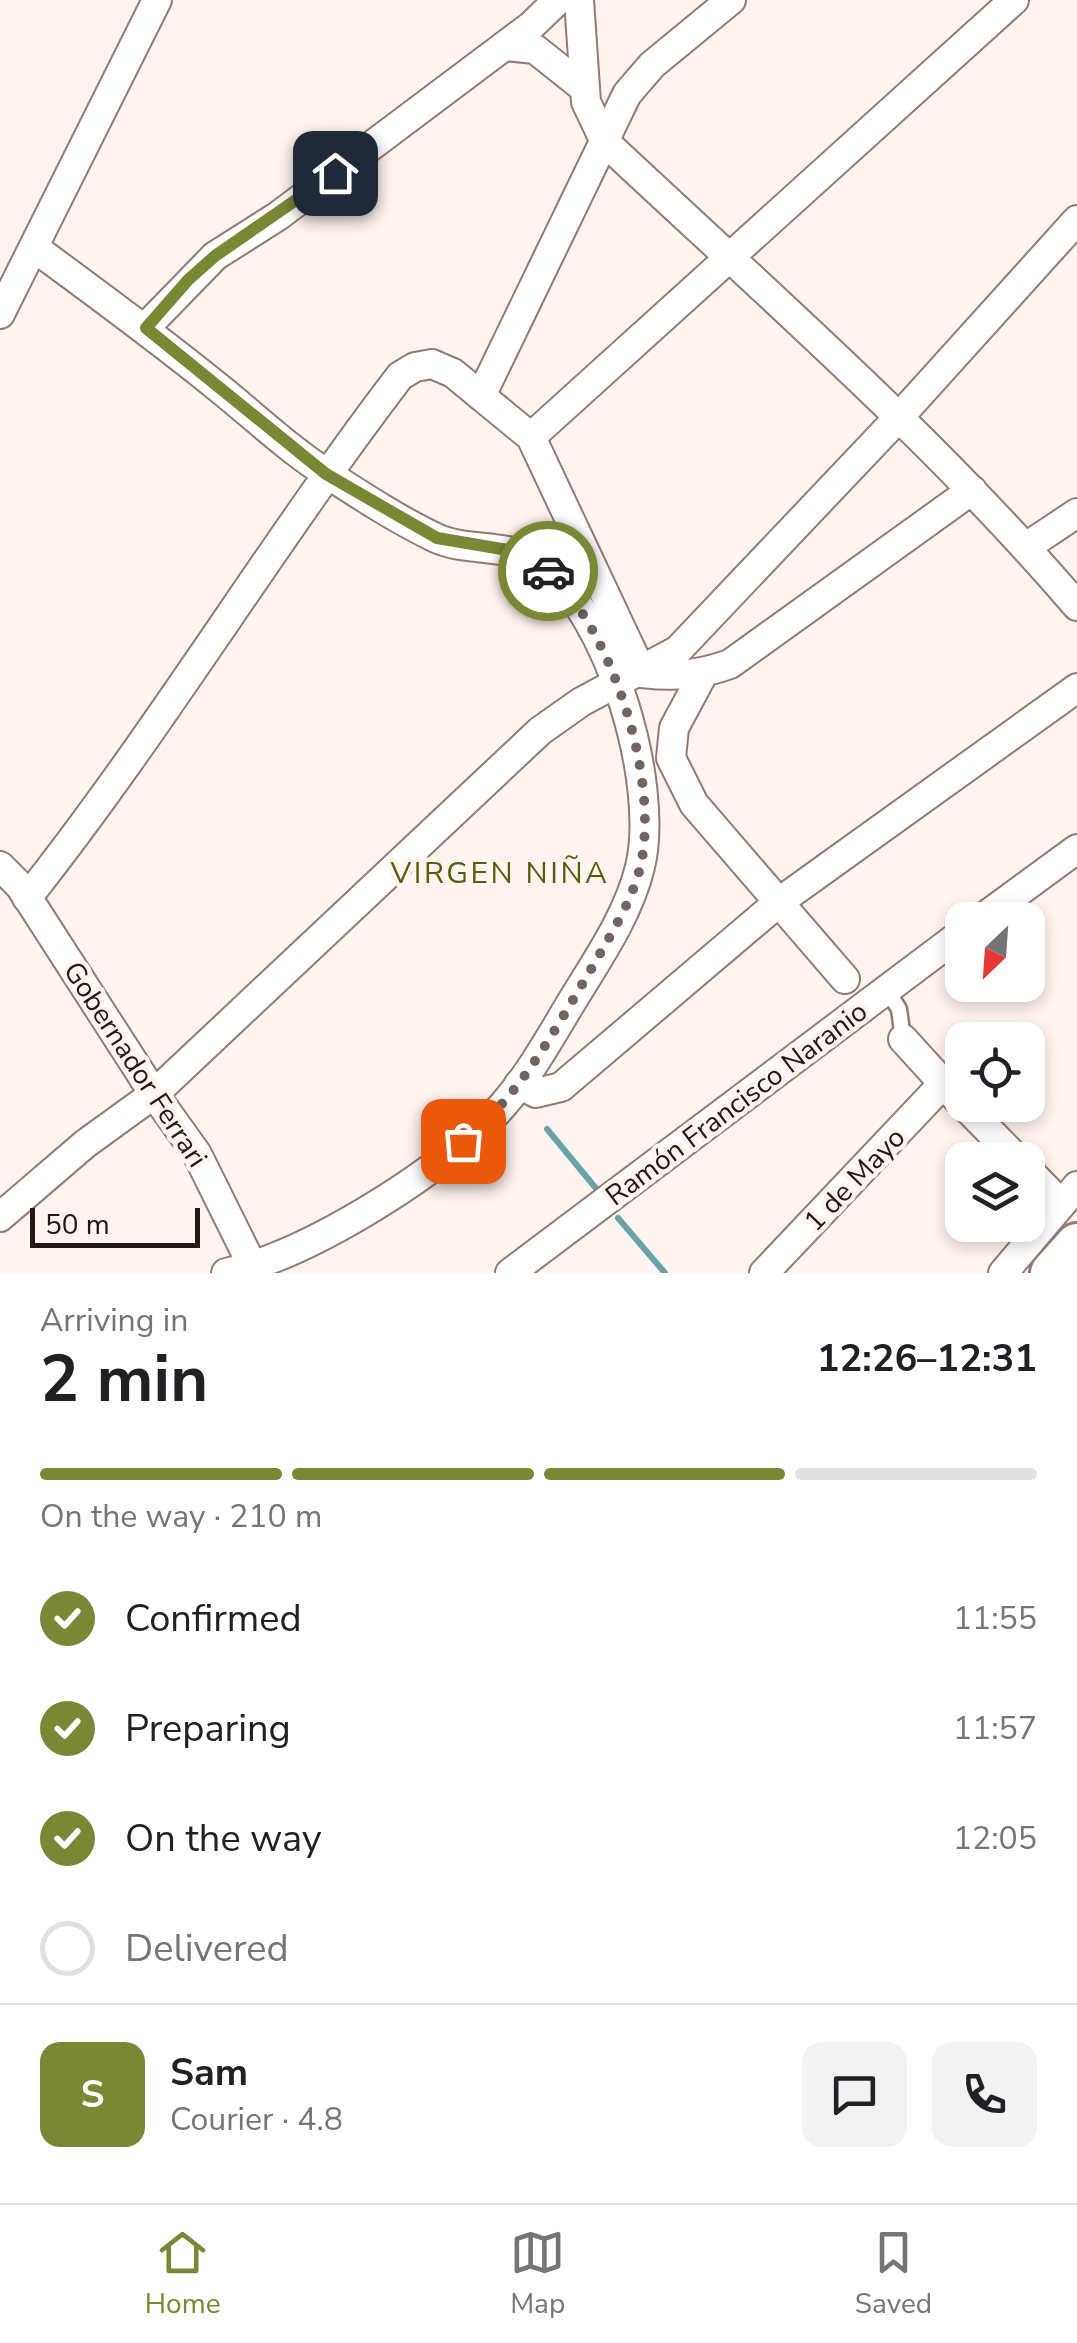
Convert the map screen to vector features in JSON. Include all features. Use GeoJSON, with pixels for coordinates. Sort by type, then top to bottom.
{"type":"FeatureCollection","features":[{"type":"Feature","properties":{"kind":"main road"},"geometry":{"type":"LineString","coordinates":[[1052,1273],[1077,1245]]}},
{"type":"Feature","properties":{"kind":"street"},"geometry":{"type":"LineString","coordinates":[[0,314],[36,249],[157,0]]}},
{"type":"Feature","properties":{"kind":"street"},"geometry":{"type":"LineString","coordinates":[[146,328],[215,256],[278,216],[505,46],[558,0]]}},
{"type":"Feature","properties":{"kind":"street"},"geometry":{"type":"LineString","coordinates":[[579,0],[586,102],[605,142],[900,416],[1077,606]]}},
{"type":"Feature","properties":{"kind":"street"},"geometry":{"type":"LineString","coordinates":[[481,396],[627,94],[652,65],[731,0]]}},
{"type":"Feature","properties":{"kind":"street"},"geometry":{"type":"LineString","coordinates":[[532,437],[1014,0]]}},
{"type":"Feature","properties":{"kind":"street"},"geometry":{"type":"LineString","coordinates":[[505,46],[535,49],[584,88]]}},
{"type":"Feature","properties":{"kind":"street"},"geometry":{"type":"LineString","coordinates":[[0,1217],[85,1144],[154,1094],[540,731],[678,650],[900,416],[1077,220]]}},
{"type":"Feature","properties":{"kind":"street"},"geometry":{"type":"LineString","coordinates":[[36,249],[146,328],[326,474],[437,538],[514,551],[539,564],[570,592],[590,622],[616,683],[637,752],[640,866],[630,897],[538,1059],[486,1123],[440,1160],[311,1241],[245,1271]]}},
{"type":"Feature","properties":{"kind":"street"},"geometry":{"type":"LineString","coordinates":[[28,898],[104,801],[326,474],[400,376],[415,366],[432,364],[453,373],[532,437],[642,673]]}},
{"type":"Feature","properties":{"kind":"street"},"geometry":{"type":"LineString","coordinates":[[642,673],[674,677],[704,674],[730,664],[972,490]]}},
{"type":"Feature","properties":{"kind":"street"},"geometry":{"type":"LineString","coordinates":[[1026,547],[1077,513]]}},
{"type":"Feature","properties":{"kind":"street"},"geometry":{"type":"LineString","coordinates":[[704,674],[674,728],[671,758],[694,804],[845,979]]}},
{"type":"Feature","properties":{"kind":"street"},"geometry":{"type":"LineString","coordinates":[[518,1084],[536,1093],[562,1087],[779,902],[1077,688]]}},
{"type":"Feature","properties":{"kind":"street"},"geometry":{"type":"LineString","coordinates":[[1005,902],[1077,849]]}},
{"type":"Feature","properties":{"kind":"street","name":"Gobernador Ferrari"},"geometry":{"type":"LineString","coordinates":[[0,866],[28,898],[154,1094],[198,1154],[245,1271]]}},
{"type":"Feature","properties":{"kind":"street","name":"Ramón Francisco Naranio"},"geometry":{"type":"LineString","coordinates":[[510,1273],[945,945]]}},
{"type":"Feature","properties":{"kind":"street"},"geometry":{"type":"LineString","coordinates":[[904,1039],[945,1085]]}},
{"type":"Feature","properties":{"kind":"street","name":"1 de Mayo"},"geometry":{"type":"LineString","coordinates":[[764,1273],[945,1109]]}},
{"type":"Feature","properties":{"kind":"street"},"geometry":{"type":"LineString","coordinates":[[981,1122],[1000,1142]]}},
{"type":"Feature","properties":{"kind":"street"},"geometry":{"type":"LineString","coordinates":[[1003,1273],[1069,1195],[1045,1180]]}},
{"type":"Feature","properties":{"kind":"lane"},"geometry":{"type":"LineString","coordinates":[[539,564],[578,534]]}},
{"type":"Feature","properties":{"kind":"lane"},"geometry":{"type":"LineString","coordinates":[[886,988],[899,1009],[904,1039]]}},
{"type":"Feature","properties":{"kind":"waterway"},"geometry":{"type":"LineString","coordinates":[[547,1129],[599,1192]]}},
{"type":"Feature","properties":{"kind":"waterway"},"geometry":{"type":"LineString","coordinates":[[618,1218],[665,1273]]}},
{"type":"Feature","properties":{"kind":"way so far"},"geometry":{"type":"LineString","coordinates":[[463,1141],[486,1123],[538,1059],[630,897],[640,866],[642,799],[628,717],[590,622],[570,592],[548,571]]}},
{"type":"Feature","properties":{"kind":"district","name":"VIRGEN NIÑA"},"geometry":{"type":"Point","coordinates":[500,873]}},
{"type":"Feature","properties":{"kind":"route"},"geometry":{"type":"LineString","coordinates":[[335,173],[215,256],[146,328],[326,474],[437,538],[514,551],[548,571]]}}]}
